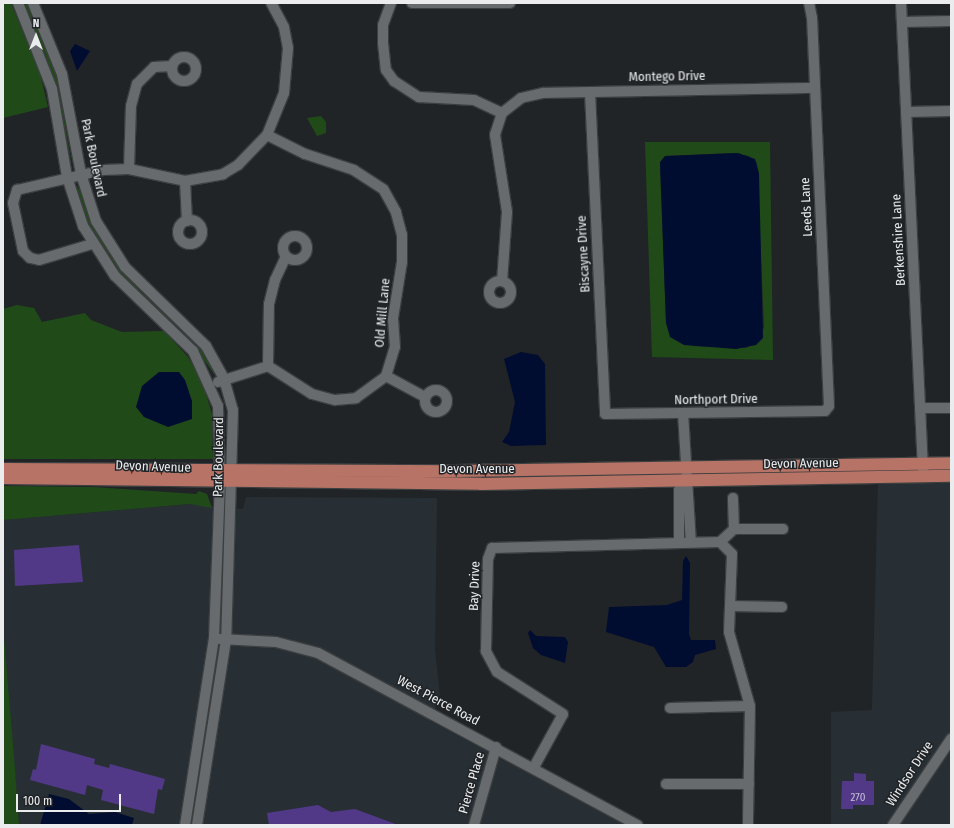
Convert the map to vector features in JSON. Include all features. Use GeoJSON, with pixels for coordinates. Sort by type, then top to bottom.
{"type":"FeatureCollection","features":[{"type":"Feature","properties":{"kind":"main road","name":"Devon Avenue"},"geometry":{"type":"LineString","coordinates":[[3,469],[685,468],[951,463]]}},
{"type":"Feature","properties":{"kind":"main road","name":"Devon Avenue"},"geometry":{"type":"LineString","coordinates":[[3,478],[233,482],[685,480],[951,476]]}},
{"type":"Feature","properties":{"kind":"street","name":"Park Boulevard"},"geometry":{"type":"LineString","coordinates":[[18,3],[52,89],[66,177],[92,244],[131,294],[184,340],[211,385],[220,418],[220,482],[214,638],[185,825]]}},
{"type":"Feature","properties":{"kind":"street","name":"Park Boulevard"},"geometry":{"type":"LineString","coordinates":[[33,3],[62,74],[81,174],[96,221],[115,254],[148,291],[196,333],[224,379],[234,420],[233,482],[226,640],[197,825]]}},
{"type":"Feature","properties":{"kind":"street"},"geometry":{"type":"LineString","coordinates":[[92,244],[40,260],[30,258],[23,251],[14,195],[21,187],[81,174],[129,169],[185,181],[223,174],[255,150],[267,135],[284,93],[289,69],[284,27],[271,3]]}},
{"type":"Feature","properties":{"kind":"street"},"geometry":{"type":"LineString","coordinates":[[391,3],[383,25],[383,43],[386,70],[394,81],[419,97],[474,100],[502,113],[495,135],[507,212],[502,281]]}},
{"type":"Feature","properties":{"kind":"street"},"geometry":{"type":"LineString","coordinates":[[412,3],[510,3]]}},
{"type":"Feature","properties":{"kind":"street","name":"Leeds Lane"},"geometry":{"type":"LineString","coordinates":[[808,3],[815,88],[827,410]]}},
{"type":"Feature","properties":{"kind":"street","name":"Berkenshire Lane"},"geometry":{"type":"LineString","coordinates":[[901,3],[924,476]]}},
{"type":"Feature","properties":{"kind":"street"},"geometry":{"type":"LineString","coordinates":[[902,22],[951,21]]}},
{"type":"Feature","properties":{"kind":"street"},"geometry":{"type":"LineString","coordinates":[[129,169],[131,106],[137,84],[154,68],[172,66]]}},
{"type":"Feature","properties":{"kind":"street","name":"Montego Drive"},"geometry":{"type":"LineString","coordinates":[[502,113],[521,98],[543,93],[815,88]]}},
{"type":"Feature","properties":{"kind":"street","name":"Biscayne Drive"},"geometry":{"type":"LineString","coordinates":[[590,92],[604,414]]}},
{"type":"Feature","properties":{"kind":"street"},"geometry":{"type":"LineString","coordinates":[[906,112],[951,111]]}},
{"type":"Feature","properties":{"kind":"street","name":"Old Mill Lane"},"geometry":{"type":"LineString","coordinates":[[267,135],[306,154],[368,177],[383,189],[396,212],[402,235],[402,262],[393,318],[395,347],[386,376]]}},
{"type":"Feature","properties":{"kind":"street"},"geometry":{"type":"LineString","coordinates":[[185,181],[188,221]]}},
{"type":"Feature","properties":{"kind":"street"},"geometry":{"type":"LineString","coordinates":[[268,366],[270,298],[286,256]]}},
{"type":"Feature","properties":{"kind":"street"},"geometry":{"type":"LineString","coordinates":[[211,385],[224,379],[268,366],[312,394],[335,400],[356,398],[386,376],[425,397]]}},
{"type":"Feature","properties":{"kind":"street"},"geometry":{"type":"LineString","coordinates":[[920,408],[951,408]]}},
{"type":"Feature","properties":{"kind":"street","name":"Northport Drive"},"geometry":{"type":"LineString","coordinates":[[604,414],[827,410]]}},
{"type":"Feature","properties":{"kind":"street"},"geometry":{"type":"LineString","coordinates":[[683,413],[685,480],[690,491],[691,542]]}},
{"type":"Feature","properties":{"kind":"street"},"geometry":{"type":"LineString","coordinates":[[679,542],[679,490],[685,480]]}},
{"type":"Feature","properties":{"kind":"street"},"geometry":{"type":"LineString","coordinates":[[733,498],[734,529]]}},
{"type":"Feature","properties":{"kind":"street"},"geometry":{"type":"LineString","coordinates":[[748,825],[750,706],[729,632],[732,554],[720,542],[734,529],[783,529]]}},
{"type":"Feature","properties":{"kind":"street","name":"Bay Drive"},"geometry":{"type":"LineString","coordinates":[[534,767],[563,714],[497,672],[486,651],[488,559],[492,548],[502,545],[720,542]]}},
{"type":"Feature","properties":{"kind":"street"},"geometry":{"type":"LineString","coordinates":[[730,606],[782,607]]}},
{"type":"Feature","properties":{"kind":"street","name":"West Pierce Road"},"geometry":{"type":"LineString","coordinates":[[214,638],[226,640],[276,642],[310,650],[534,767],[638,825]]}},
{"type":"Feature","properties":{"kind":"street"},"geometry":{"type":"LineString","coordinates":[[670,708],[750,706]]}},
{"type":"Feature","properties":{"kind":"street","name":"Windsor Drive"},"geometry":{"type":"LineString","coordinates":[[893,825],[951,739]]}},
{"type":"Feature","properties":{"kind":"street","name":"Pierce Place"},"geometry":{"type":"LineString","coordinates":[[474,825],[496,747]]}},
{"type":"Feature","properties":{"kind":"street"},"geometry":{"type":"LineString","coordinates":[[666,784],[748,784]]}},
{"type":"Feature","properties":{"kind":"shaded area"},"geometry":{"type":"Polygon","coordinates":[[[951,480],[951,825],[831,825],[831,712],[872,710],[878,482],[951,480]]]}},
{"type":"Feature","properties":{"kind":"shaded area"},"geometry":{"type":"Polygon","coordinates":[[[246,497],[437,498],[435,649],[440,697],[430,721],[624,825],[19,825],[3,625],[3,520],[190,504],[243,509],[246,497]]]}},
{"type":"Feature","properties":{"kind":"green space"},"geometry":{"type":"Polygon","coordinates":[[[3,3],[11,3],[40,74],[48,107],[3,118],[3,3]]]}},
{"type":"Feature","properties":{"kind":"green space"},"geometry":{"type":"Polygon","coordinates":[[[23,3],[28,3],[57,73],[72,167],[55,85],[23,3]]]}},
{"type":"Feature","properties":{"kind":"green space"},"geometry":{"type":"Polygon","coordinates":[[[321,116],[326,122],[326,133],[317,136],[307,118],[321,116]]]}},
{"type":"Feature","properties":{"kind":"green space"},"geometry":{"type":"Polygon","coordinates":[[[645,142],[770,142],[773,360],[652,357],[645,142]],[[731,153],[665,156],[660,165],[666,323],[692,346],[747,348],[764,328],[757,163],[749,156],[731,153]]]}},
{"type":"Feature","properties":{"kind":"green space"},"geometry":{"type":"Polygon","coordinates":[[[77,185],[111,256],[140,291],[202,348],[215,375],[182,331],[123,279],[89,228],[80,206],[77,185]]]}},
{"type":"Feature","properties":{"kind":"green space"},"geometry":{"type":"Polygon","coordinates":[[[17,305],[34,308],[42,322],[85,313],[91,320],[122,332],[164,331],[188,357],[203,384],[212,414],[213,459],[3,459],[3,309],[17,305]]]}},
{"type":"Feature","properties":{"kind":"green space"},"geometry":{"type":"Polygon","coordinates":[[[3,486],[93,487],[196,494],[199,491],[207,494],[212,508],[190,504],[3,520],[3,486]]]}},
{"type":"Feature","properties":{"kind":"green space"},"geometry":{"type":"Polygon","coordinates":[[[3,625],[15,769],[19,825],[3,825],[3,625]]]}},
{"type":"Feature","properties":{"kind":"water"},"geometry":{"type":"Polygon","coordinates":[[[75,44],[90,51],[77,71],[70,51],[75,44]]]}},
{"type":"Feature","properties":{"kind":"water"},"geometry":{"type":"Polygon","coordinates":[[[738,153],[755,159],[759,173],[763,338],[756,345],[736,349],[684,345],[670,337],[666,323],[660,162],[665,156],[738,153]]]}},
{"type":"Feature","properties":{"kind":"water"},"geometry":{"type":"Polygon","coordinates":[[[521,352],[538,355],[545,364],[546,445],[511,446],[502,442],[509,432],[515,402],[504,359],[521,352]]]}},
{"type":"Feature","properties":{"kind":"water"},"geometry":{"type":"Polygon","coordinates":[[[159,372],[179,372],[185,380],[192,401],[192,419],[168,427],[144,417],[136,407],[142,386],[159,372]]]}},
{"type":"Feature","properties":{"kind":"water"},"geometry":{"type":"Polygon","coordinates":[[[686,556],[690,563],[689,634],[691,640],[715,640],[716,649],[695,655],[693,662],[686,667],[666,667],[654,647],[606,632],[609,607],[667,605],[682,600],[683,561],[686,556]]]}},
{"type":"Feature","properties":{"kind":"water"},"geometry":{"type":"Polygon","coordinates":[[[530,630],[536,636],[565,637],[568,642],[565,663],[541,655],[533,648],[528,633],[530,630]]]}},
{"type":"Feature","properties":{"kind":"water"},"geometry":{"type":"Polygon","coordinates":[[[49,794],[69,799],[89,814],[115,812],[134,818],[132,825],[40,825],[49,794]]]}},
{"type":"Feature","properties":{"kind":"building"},"geometry":{"type":"Polygon","coordinates":[[[79,545],[83,582],[15,586],[14,550],[79,545]]]}},
{"type":"Feature","properties":{"kind":"building"},"geometry":{"type":"Polygon","coordinates":[[[41,744],[95,759],[94,764],[109,768],[110,764],[165,779],[162,790],[158,789],[154,814],[101,800],[103,790],[87,785],[85,795],[30,780],[33,769],[36,770],[41,744]]]}},
{"type":"Feature","properties":{"kind":"building"},"geometry":{"type":"Polygon","coordinates":[[[854,773],[866,774],[866,781],[874,781],[874,805],[853,805],[853,809],[841,809],[842,781],[854,781],[854,773]]]}},
{"type":"Feature","properties":{"kind":"building"},"geometry":{"type":"Polygon","coordinates":[[[318,805],[331,812],[355,809],[398,825],[269,825],[267,813],[318,805]]]}}]}
